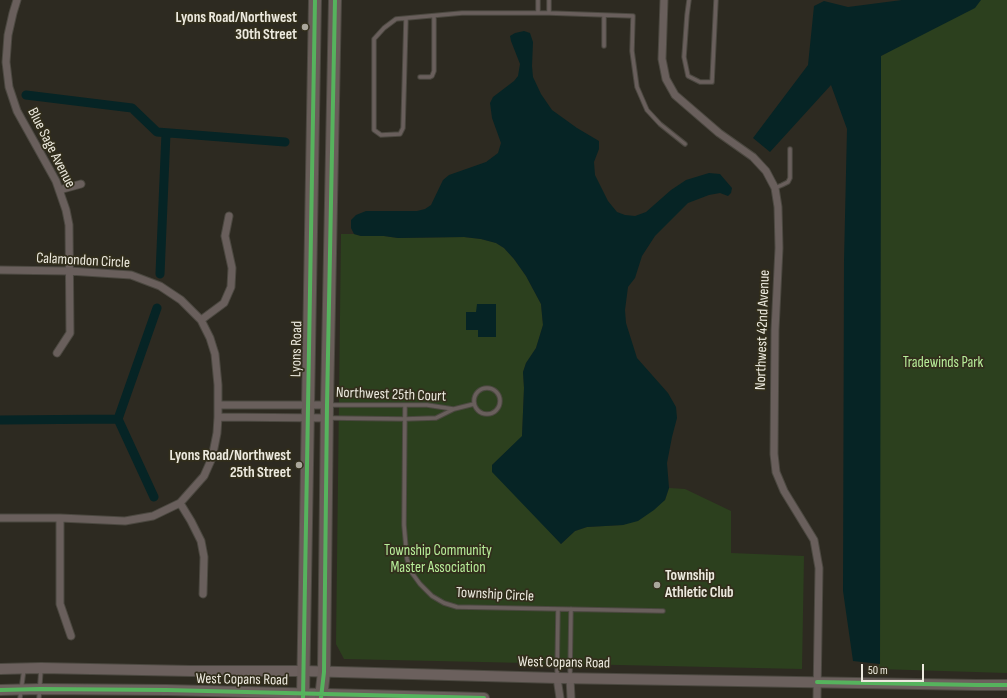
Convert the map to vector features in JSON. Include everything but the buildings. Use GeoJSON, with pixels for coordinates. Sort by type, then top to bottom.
{"type":"FeatureCollection","features":[{"type":"Feature","properties":{"kind":"main road","name":"Lyons Road"},"geometry":{"type":"LineString","coordinates":[[303,696],[302,671],[315,0]]}},
{"type":"Feature","properties":{"kind":"main road","name":"Lyons Road"},"geometry":{"type":"LineString","coordinates":[[321,696],[324,672],[327,405],[335,0]]}},
{"type":"Feature","properties":{"kind":"main road","name":"West Copans Road"},"geometry":{"type":"LineString","coordinates":[[0,669],[41,668],[191,671],[302,671],[558,678],[1007,685]]}},
{"type":"Feature","properties":{"kind":"main road","name":"West Copans Road"},"geometry":{"type":"LineString","coordinates":[[0,690],[21,694],[484,698]]}},
{"type":"Feature","properties":{"kind":"street","name":"Blue Sage Avenue"},"geometry":{"type":"LineString","coordinates":[[17,0],[8,35],[6,62],[9,87],[17,111],[56,181],[66,210],[69,225],[70,333],[57,353]]}},
{"type":"Feature","properties":{"kind":"street","name":"Northwest 42nd Avenue"},"geometry":{"type":"LineString","coordinates":[[664,0],[662,59],[666,79],[675,95],[719,133],[753,157],[766,171],[775,188],[778,207],[779,248],[775,330],[774,454],[776,472],[784,491],[814,540],[819,568],[817,698]]}},
{"type":"Feature","properties":{"kind":"street"},"geometry":{"type":"LineString","coordinates":[[59,190],[81,184]]}},
{"type":"Feature","properties":{"kind":"street"},"geometry":{"type":"LineString","coordinates":[[202,320],[224,303],[231,287],[232,268],[225,236],[229,216]]}},
{"type":"Feature","properties":{"kind":"street","name":"Calamondon Circle"},"geometry":{"type":"LineString","coordinates":[[0,270],[69,271],[131,275],[160,286],[181,300],[202,320],[215,354],[218,404],[217,433],[212,458],[204,476],[180,503],[153,516],[125,521],[60,518],[0,518]]}},
{"type":"Feature","properties":{"kind":"street"},"geometry":{"type":"LineString","coordinates":[[218,404],[327,405]]}},
{"type":"Feature","properties":{"kind":"street"},"geometry":{"type":"LineString","coordinates":[[218,417],[327,418]]}},
{"type":"Feature","properties":{"kind":"street"},"geometry":{"type":"LineString","coordinates":[[180,503],[201,541],[204,557],[203,594]]}},
{"type":"Feature","properties":{"kind":"street"},"geometry":{"type":"LineString","coordinates":[[60,518],[60,604],[71,636]]}},
{"type":"Feature","properties":{"kind":"street"},"geometry":{"type":"LineString","coordinates":[[558,678],[560,698]]}},
{"type":"Feature","properties":{"kind":"street"},"geometry":{"type":"LineString","coordinates":[[570,678],[571,698]]}},
{"type":"Feature","properties":{"kind":"lane"},"geometry":{"type":"LineString","coordinates":[[538,0],[538,13]]}},
{"type":"Feature","properties":{"kind":"lane"},"geometry":{"type":"LineString","coordinates":[[549,0],[549,13]]}},
{"type":"Feature","properties":{"kind":"lane"},"geometry":{"type":"LineString","coordinates":[[689,0],[684,57],[688,76],[700,82],[712,82],[716,0]]}},
{"type":"Feature","properties":{"kind":"lane"},"geometry":{"type":"LineString","coordinates":[[406,19],[403,128],[400,134],[381,134],[374,130],[374,39],[384,28],[396,19],[462,13],[549,13],[633,16],[632,52],[637,87],[647,110],[660,124],[686,144]]}},
{"type":"Feature","properties":{"kind":"lane"},"geometry":{"type":"LineString","coordinates":[[604,15],[604,46]]}},
{"type":"Feature","properties":{"kind":"lane"},"geometry":{"type":"LineString","coordinates":[[420,77],[430,77],[434,71],[434,16]]}},
{"type":"Feature","properties":{"kind":"lane"},"geometry":{"type":"LineString","coordinates":[[775,188],[788,182],[790,178],[790,150]]}},
{"type":"Feature","properties":{"kind":"lane"},"geometry":{"type":"LineString","coordinates":[[483,388],[493,389],[500,397],[498,407],[490,413],[480,412],[476,409],[474,404],[475,394],[483,388]]}},
{"type":"Feature","properties":{"kind":"lane","name":"Northwest 25th Court"},"geometry":{"type":"LineString","coordinates":[[327,418],[436,418],[454,409],[474,404]]}},
{"type":"Feature","properties":{"kind":"lane","name":"Northwest 25th Court"},"geometry":{"type":"LineString","coordinates":[[327,405],[427,405],[454,409]]}},
{"type":"Feature","properties":{"kind":"lane","name":"Township Circle"},"geometry":{"type":"LineString","coordinates":[[405,405],[404,542],[407,559],[412,573],[432,596],[444,603],[458,607],[663,611]]}},
{"type":"Feature","properties":{"kind":"lane"},"geometry":{"type":"LineString","coordinates":[[558,609],[558,678]]}},
{"type":"Feature","properties":{"kind":"lane"},"geometry":{"type":"LineString","coordinates":[[570,609],[570,678]]}},
{"type":"Feature","properties":{"kind":"lane"},"geometry":{"type":"LineString","coordinates":[[21,694],[24,668]]}},
{"type":"Feature","properties":{"kind":"lane"},"geometry":{"type":"LineString","coordinates":[[40,693],[41,668]]}},
{"type":"Feature","properties":{"kind":"green space","name":"Tradewinds Park"},"geometry":{"type":"Polygon","coordinates":[[[978,0],[1007,0],[1007,673],[879,669],[881,56],[978,0]]]}},
{"type":"Feature","properties":{"kind":"green space","name":"Township Community Master Association"},"geometry":{"type":"Polygon","coordinates":[[[341,234],[398,238],[464,237],[496,243],[504,248],[526,276],[541,304],[543,325],[536,348],[526,363],[523,372],[524,388],[522,437],[492,465],[561,544],[575,531],[587,527],[623,525],[665,500],[669,488],[685,489],[731,511],[731,553],[804,556],[802,669],[344,659],[336,644],[341,234]]]}},
{"type":"Feature","properties":{"kind":"water"},"geometry":{"type":"Polygon","coordinates":[[[902,0],[981,0],[975,8],[881,56],[880,664],[853,661],[843,591],[844,261],[847,129],[831,85],[770,152],[753,138],[808,65],[814,6],[824,1],[848,7],[902,0]]]}},
{"type":"Feature","properties":{"kind":"water"},"geometry":{"type":"Polygon","coordinates":[[[524,31],[530,33],[533,42],[533,77],[541,94],[552,110],[577,128],[599,141],[599,149],[594,162],[595,175],[608,201],[617,212],[635,216],[646,212],[671,190],[686,180],[709,173],[720,174],[732,188],[731,193],[728,196],[720,193],[709,195],[688,203],[655,236],[642,256],[635,278],[628,287],[625,310],[626,323],[637,358],[668,393],[676,407],[677,418],[667,463],[669,488],[665,500],[638,521],[623,525],[587,527],[575,531],[561,544],[492,472],[492,465],[522,436],[524,388],[523,372],[526,363],[536,348],[543,325],[541,304],[526,276],[504,248],[496,243],[464,237],[398,238],[384,236],[361,236],[354,234],[351,228],[351,220],[356,215],[366,211],[417,211],[425,209],[431,205],[443,180],[449,175],[486,162],[498,153],[501,143],[492,118],[490,103],[493,97],[514,81],[518,76],[520,64],[510,36],[524,31]]]}},
{"type":"Feature","properties":{"kind":"water"},"geometry":{"type":"Polygon","coordinates":[[[477,304],[496,304],[496,337],[478,337],[478,330],[466,330],[466,312],[476,312],[477,304]]]}},
{"type":"Feature","properties":{"kind":"waterway"},"geometry":{"type":"LineString","coordinates":[[26,95],[132,108],[157,132],[285,142]]}},
{"type":"Feature","properties":{"kind":"waterway"},"geometry":{"type":"LineString","coordinates":[[160,274],[166,133]]}},
{"type":"Feature","properties":{"kind":"waterway"},"geometry":{"type":"LineString","coordinates":[[118,419],[157,308]]}},
{"type":"Feature","properties":{"kind":"waterway"},"geometry":{"type":"LineString","coordinates":[[0,420],[118,419],[154,497]]}},
{"type":"Feature","properties":{"kind":"cycle path"},"geometry":{"type":"LineString","coordinates":[[303,698],[315,0]]}},
{"type":"Feature","properties":{"kind":"cycle path"},"geometry":{"type":"LineString","coordinates":[[321,698],[324,672],[327,405],[335,0]]}},
{"type":"Feature","properties":{"kind":"cycle path"},"geometry":{"type":"LineString","coordinates":[[817,682],[1007,685]]}},
{"type":"Feature","properties":{"kind":"cycle path"},"geometry":{"type":"LineString","coordinates":[[0,690],[167,690],[484,698]]}},
{"type":"Feature","properties":{"kind":"place","name":"Lyons Road/Northwest 30th Street"},"geometry":{"type":"Point","coordinates":[305,27]}},
{"type":"Feature","properties":{"kind":"place","name":"Lyons Road/Northwest 25th Street"},"geometry":{"type":"Point","coordinates":[299,465]}},
{"type":"Feature","properties":{"kind":"place","name":"Township Athletic Club"},"geometry":{"type":"Point","coordinates":[657,585]}}]}
